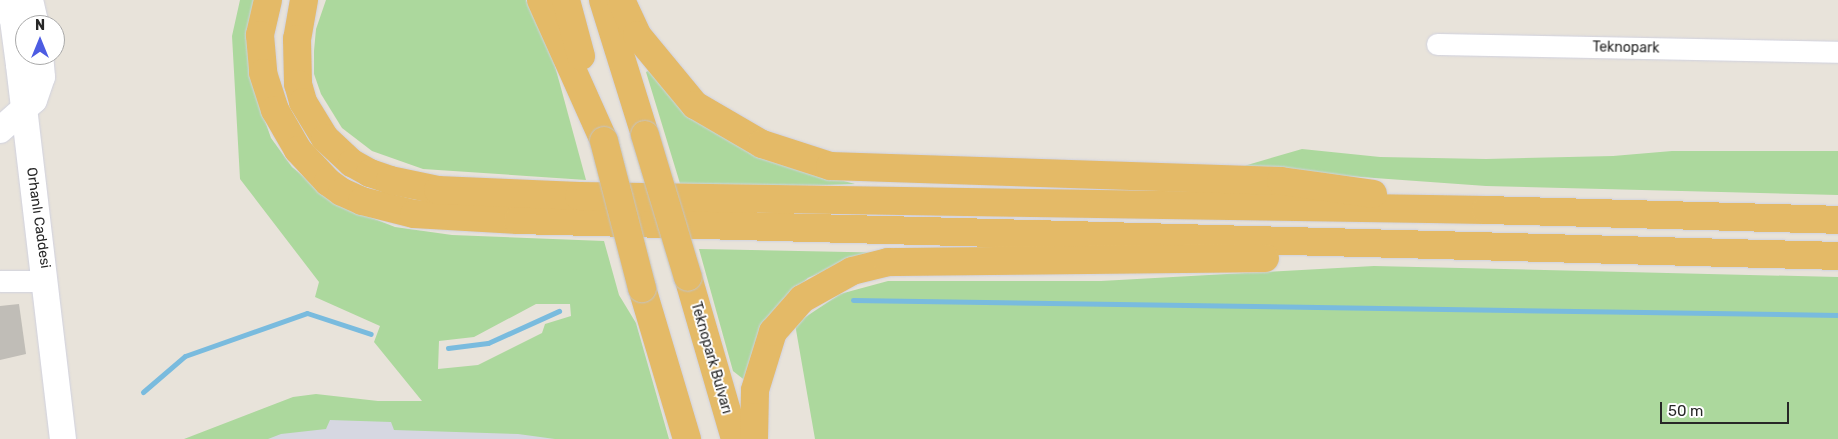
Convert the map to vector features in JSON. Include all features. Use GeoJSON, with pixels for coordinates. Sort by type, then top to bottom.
{"type":"FeatureCollection","features":[{"type":"Feature","properties":{"kind":"highway"},"geometry":{"type":"LineString","coordinates":[[268,0],[260,35],[260,53],[268,92],[284,128],[298,150],[328,182],[362,201],[388,209],[444,217],[518,220],[1838,256]]}},
{"type":"Feature","properties":{"kind":"highway"},"geometry":{"type":"LineString","coordinates":[[304,0],[298,25],[297,70],[303,102],[314,122],[325,138],[352,163],[376,175],[412,186],[467,192],[589,196],[1486,210],[1838,220]]}},
{"type":"Feature","properties":{"kind":"highway"},"geometry":{"type":"LineString","coordinates":[[541,0],[604,141]]}},
{"type":"Feature","properties":{"kind":"highway"},"geometry":{"type":"LineString","coordinates":[[566,0],[642,288],[687,439]]}},
{"type":"Feature","properties":{"kind":"highway","name":"Teknopark Bulvarı"},"geometry":{"type":"LineString","coordinates":[[603,0],[688,277],[735,439]]}},
{"type":"Feature","properties":{"kind":"highway"},"geometry":{"type":"LineString","coordinates":[[621,0],[637,35],[695,105],[762,144],[830,166],[1281,181],[1486,210]]}},
{"type":"Feature","properties":{"kind":"highway"},"geometry":{"type":"LineString","coordinates":[[754,439],[755,390],[760,367],[774,332],[802,299],[852,271],[888,262],[1208,260],[1504,248]]}},
{"type":"Feature","properties":{"kind":"street","name":"Orhanlı Caddesi"},"geometry":{"type":"LineString","coordinates":[[3,0],[13,20],[46,281],[63,439]]}},
{"type":"Feature","properties":{"kind":"street"},"geometry":{"type":"LineString","coordinates":[[30,0],[34,15]]}},
{"type":"Feature","properties":{"kind":"street","name":"Teknopark"},"geometry":{"type":"LineString","coordinates":[[1437,44],[1838,52]]}},
{"type":"Feature","properties":{"kind":"street","name":"Teknopark"},"geometry":{"type":"LineString","coordinates":[[1814,51],[1838,47]]}},
{"type":"Feature","properties":{"kind":"street"},"geometry":{"type":"LineString","coordinates":[[0,130],[34,100],[41,66]]}},
{"type":"Feature","properties":{"kind":"street"},"geometry":{"type":"LineString","coordinates":[[0,281],[46,281]]}},
{"type":"Feature","properties":{"kind":"shaded area"},"geometry":{"type":"Polygon","coordinates":[[[316,408],[597,439],[235,439],[316,408]]]}},
{"type":"Feature","properties":{"kind":"green space"},"geometry":{"type":"Polygon","coordinates":[[[240,0],[258,0],[255,92],[271,138],[292,167],[339,205],[395,227],[452,235],[604,241],[619,295],[636,323],[669,439],[555,439],[518,434],[394,430],[391,422],[330,420],[326,429],[281,434],[268,439],[184,439],[293,397],[316,394],[378,401],[422,401],[374,342],[380,326],[315,297],[319,282],[240,179],[232,36],[240,0]],[[536,304],[474,337],[439,341],[438,369],[478,365],[542,333],[545,324],[571,316],[570,304],[536,304]]]}},
{"type":"Feature","properties":{"kind":"green space"},"geometry":{"type":"Polygon","coordinates":[[[326,0],[526,0],[552,55],[586,180],[423,169],[372,151],[342,128],[321,94],[314,74],[316,29],[326,0]]]}},
{"type":"Feature","properties":{"kind":"green space"},"geometry":{"type":"Polygon","coordinates":[[[654,68],[781,164],[855,184],[682,190],[646,72],[654,68]]]}},
{"type":"Feature","properties":{"kind":"green space"},"geometry":{"type":"Polygon","coordinates":[[[1302,149],[1380,157],[1486,159],[1613,156],[1672,151],[1838,151],[1838,195],[1486,186],[1237,168],[1302,149]]]}},
{"type":"Feature","properties":{"kind":"green space"},"geometry":{"type":"Polygon","coordinates":[[[699,249],[897,253],[847,262],[808,278],[770,316],[747,382],[733,371],[699,249]]]}},
{"type":"Feature","properties":{"kind":"green space"},"geometry":{"type":"Polygon","coordinates":[[[1374,266],[1838,277],[1838,439],[815,439],[795,324],[840,294],[888,281],[1101,281],[1374,266]]]}},
{"type":"Feature","properties":{"kind":"building"},"geometry":{"type":"Polygon","coordinates":[[[19,304],[26,354],[0,360],[0,306],[19,304]]]}},
{"type":"Feature","properties":{"kind":"waterway"},"geometry":{"type":"LineString","coordinates":[[853,300],[1838,315]]}},
{"type":"Feature","properties":{"kind":"waterway"},"geometry":{"type":"LineString","coordinates":[[448,348],[488,343],[559,311]]}},
{"type":"Feature","properties":{"kind":"waterway"},"geometry":{"type":"LineString","coordinates":[[143,392],[185,356],[307,313],[371,334]]}}]}
